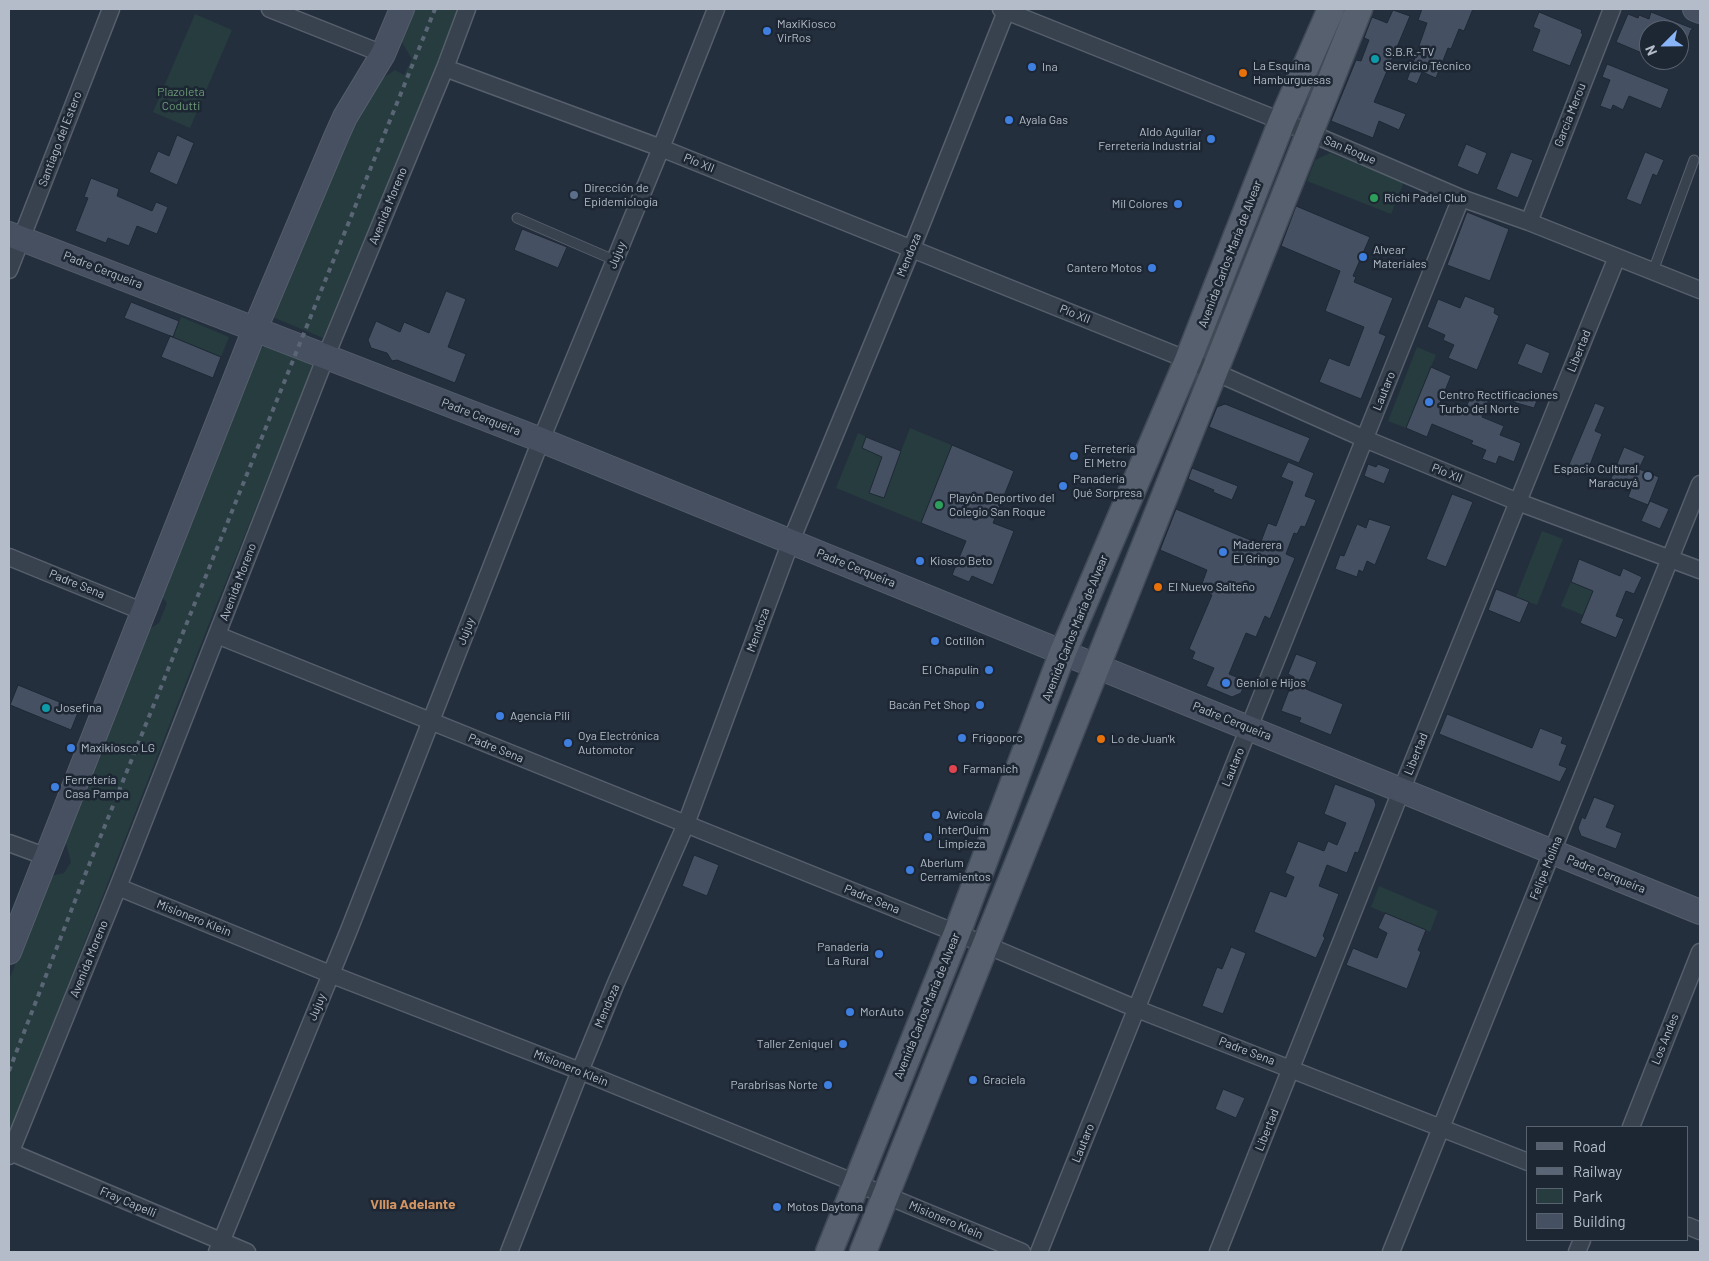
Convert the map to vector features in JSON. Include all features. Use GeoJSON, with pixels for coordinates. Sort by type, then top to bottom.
{"type":"FeatureCollection","features":[{"type":"Feature","properties":{"kind":"main road","name":"Avenida Carlos María de Alvear"},"geometry":{"type":"LineString","coordinates":[[1296,127],[1331,9]]}},
{"type":"Feature","properties":{"kind":"main road","name":"Avenida Carlos María de Alvear"},"geometry":{"type":"LineString","coordinates":[[843,1252],[971,938],[1080,659],[1296,127],[1346,9]]}},
{"type":"Feature","properties":{"kind":"main road","name":"Avenida Carlos María de Alvear"},"geometry":{"type":"LineString","coordinates":[[1296,127],[1359,9]]}},
{"type":"Feature","properties":{"kind":"main road","name":"Avenida Carlos María de Alvear"},"geometry":{"type":"LineString","coordinates":[[829,1252],[870,1189]]}},
{"type":"Feature","properties":{"kind":"main road","name":"Avenida Carlos María de Alvear"},"geometry":{"type":"LineString","coordinates":[[862,1252],[870,1189]]}},
{"type":"Feature","properties":{"kind":"street","name":"Santiago del Estero"},"geometry":{"type":"LineString","coordinates":[[9,270],[15,236],[111,9]]}},
{"type":"Feature","properties":{"kind":"street"},"geometry":{"type":"LineString","coordinates":[[270,9],[290,12],[383,54]]}},
{"type":"Feature","properties":{"kind":"street"},"geometry":{"type":"LineString","coordinates":[[9,952],[255,329],[336,137],[383,54],[402,9]]}},
{"type":"Feature","properties":{"kind":"street","name":"Avenida Moreno"},"geometry":{"type":"LineString","coordinates":[[10,1154],[118,886],[326,356],[468,9]]}},
{"type":"Feature","properties":{"kind":"street","name":"Jujuy"},"geometry":{"type":"LineString","coordinates":[[219,1247],[431,722],[541,440],[716,9]]}},
{"type":"Feature","properties":{"kind":"street","name":"San Roque"},"geometry":{"type":"LineString","coordinates":[[1005,9],[1296,127],[1461,198],[1529,222],[1700,290]]}},
{"type":"Feature","properties":{"kind":"street","name":"Mendoza"},"geometry":{"type":"LineString","coordinates":[[509,1252],[616,983],[686,824],[791,541],[912,248],[1005,9]]}},
{"type":"Feature","properties":{"kind":"street","name":"García Merou"},"geometry":{"type":"LineString","coordinates":[[1529,222],[1612,9]]}},
{"type":"Feature","properties":{"kind":"street"},"geometry":{"type":"LineString","coordinates":[[1695,9],[1700,11]]}},
{"type":"Feature","properties":{"kind":"street","name":"Pío XII"},"geometry":{"type":"LineString","coordinates":[[445,68],[661,148],[912,248],[1200,365],[1365,439],[1518,502],[1700,570]]}},
{"type":"Feature","properties":{"kind":"street","name":"Lautaro"},"geometry":{"type":"LineString","coordinates":[[1039,1252],[1461,198]]}},
{"type":"Feature","properties":{"kind":"street","name":"Padre Cerqueira"},"geometry":{"type":"LineString","coordinates":[[15,236],[541,440],[1700,912]]}},
{"type":"Feature","properties":{"kind":"street","name":"Libertad"},"geometry":{"type":"LineString","coordinates":[[1218,1252],[1401,791],[1617,257]]}},
{"type":"Feature","properties":{"kind":"street","name":"Felipe Molina"},"geometry":{"type":"LineString","coordinates":[[1391,1252],[1700,484]]}},
{"type":"Feature","properties":{"kind":"street","name":"Padre Sena"},"geometry":{"type":"LineString","coordinates":[[9,557],[144,612]]}},
{"type":"Feature","properties":{"kind":"street","name":"Padre Sena"},"geometry":{"type":"LineString","coordinates":[[217,635],[971,938],[1137,1009],[1292,1068],[1526,1161]]}},
{"type":"Feature","properties":{"kind":"street"},"geometry":{"type":"LineString","coordinates":[[9,843],[47,857]]}},
{"type":"Feature","properties":{"kind":"street","name":"Misionero Klein"},"geometry":{"type":"LineString","coordinates":[[118,886],[330,974],[580,1071],[1022,1252]]}},
{"type":"Feature","properties":{"kind":"street","name":"Los Andes"},"geometry":{"type":"LineString","coordinates":[[1631,1126],[1700,952]]}},
{"type":"Feature","properties":{"kind":"street","name":"Fray Capelli"},"geometry":{"type":"LineString","coordinates":[[10,1154],[219,1247],[247,1252]]}},
{"type":"Feature","properties":{"kind":"lane"},"geometry":{"type":"LineString","coordinates":[[1652,271],[1694,160]]}},
{"type":"Feature","properties":{"kind":"lane"},"geometry":{"type":"LineString","coordinates":[[517,218],[614,260]]}},
{"type":"Feature","properties":{"kind":"green space"},"geometry":{"type":"Polygon","coordinates":[[[413,9],[457,9],[443,49],[323,338],[270,316],[348,137],[380,80],[395,70],[404,75],[412,59],[401,41],[413,9]]]}},
{"type":"Feature","properties":{"kind":"green space","name":"Plazoleta Codutti"},"geometry":{"type":"Polygon","coordinates":[[[195,14],[232,30],[190,128],[153,112],[195,14]]]}},
{"type":"Feature","properties":{"kind":"green space","name":"Richi Padel Club"},"geometry":{"type":"Polygon","coordinates":[[[1330,153],[1404,182],[1391,214],[1307,181],[1315,160],[1330,153]]]}},
{"type":"Feature","properties":{"kind":"green space"},"geometry":{"type":"Polygon","coordinates":[[[181,317],[229,337],[221,357],[173,337],[181,317]]]}},
{"type":"Feature","properties":{"kind":"green space"},"geometry":{"type":"Polygon","coordinates":[[[272,343],[309,356],[313,367],[210,621],[9,1136],[9,980],[51,876],[64,873],[71,862],[65,840],[144,632],[159,623],[167,603],[162,597],[257,350],[272,343]]]}},
{"type":"Feature","properties":{"kind":"green space"},"geometry":{"type":"Polygon","coordinates":[[[1417,347],[1436,355],[1406,428],[1388,421],[1417,347]]]}},
{"type":"Feature","properties":{"kind":"green space","name":"Playón Deportivo del Colegio San Roque"},"geometry":{"type":"Polygon","coordinates":[[[910,428],[1014,471],[983,548],[836,488],[858,433],[901,451],[910,428]]]}},
{"type":"Feature","properties":{"kind":"green space"},"geometry":{"type":"Polygon","coordinates":[[[1542,531],[1563,539],[1537,605],[1516,597],[1542,531]]]}},
{"type":"Feature","properties":{"kind":"green space"},"geometry":{"type":"Polygon","coordinates":[[[1571,582],[1593,591],[1583,615],[1561,606],[1571,582]]]}},
{"type":"Feature","properties":{"kind":"green space"},"geometry":{"type":"Polygon","coordinates":[[[1379,886],[1438,911],[1430,932],[1371,907],[1379,886]]]}},
{"type":"Feature","properties":{"kind":"building"},"geometry":{"type":"Polygon","coordinates":[[[1422,9],[1473,9],[1464,31],[1459,29],[1451,49],[1448,48],[1436,78],[1422,72],[1417,84],[1407,80],[1427,23],[1418,20],[1422,9]]]}},
{"type":"Feature","properties":{"kind":"building"},"geometry":{"type":"Polygon","coordinates":[[[1393,10],[1410,16],[1374,102],[1406,114],[1399,130],[1379,121],[1373,138],[1331,121],[1356,60],[1361,61],[1369,40],[1364,38],[1372,17],[1387,23],[1393,10]]]}},
{"type":"Feature","properties":{"kind":"building"},"geometry":{"type":"Polygon","coordinates":[[[1539,12],[1582,30],[1581,33],[1583,34],[1570,66],[1532,51],[1540,30],[1533,27],[1539,12]]]}},
{"type":"Feature","properties":{"kind":"building"},"geometry":{"type":"Polygon","coordinates":[[[1651,12],[1671,20],[1639,20],[1639,52],[1616,42],[1628,14],[1638,18],[1639,15],[1649,19],[1651,12]]]}},
{"type":"Feature","properties":{"kind":"building"},"geometry":{"type":"Polygon","coordinates":[[[1607,64],[1669,89],[1661,109],[1629,96],[1623,110],[1613,105],[1611,110],[1600,106],[1610,80],[1602,77],[1607,64]]]}},
{"type":"Feature","properties":{"kind":"building"},"geometry":{"type":"Polygon","coordinates":[[[177,135],[194,143],[177,185],[149,172],[158,151],[169,156],[177,135]]]}},
{"type":"Feature","properties":{"kind":"building"},"geometry":{"type":"Polygon","coordinates":[[[1466,144],[1487,153],[1478,175],[1457,166],[1466,144]]]}},
{"type":"Feature","properties":{"kind":"building"},"geometry":{"type":"Polygon","coordinates":[[[1511,152],[1533,160],[1518,198],[1496,189],[1511,152]]]}},
{"type":"Feature","properties":{"kind":"building"},"geometry":{"type":"Polygon","coordinates":[[[1645,152],[1664,160],[1657,176],[1653,174],[1641,205],[1626,199],[1645,152]]]}},
{"type":"Feature","properties":{"kind":"building"},"geometry":{"type":"Polygon","coordinates":[[[91,178],[119,189],[117,196],[152,211],[156,202],[168,207],[157,234],[137,226],[129,246],[108,238],[106,243],[75,231],[88,198],[84,197],[91,178]]]}},
{"type":"Feature","properties":{"kind":"building"},"geometry":{"type":"Polygon","coordinates":[[[1296,206],[1370,237],[1353,276],[1356,277],[1354,282],[1393,298],[1379,333],[1386,336],[1361,399],[1319,382],[1329,358],[1349,366],[1364,327],[1325,311],[1340,271],[1281,246],[1296,206]]]}},
{"type":"Feature","properties":{"kind":"building"},"geometry":{"type":"Polygon","coordinates":[[[1467,212],[1509,229],[1490,281],[1447,265],[1467,212]]]}},
{"type":"Feature","properties":{"kind":"building"},"geometry":{"type":"Polygon","coordinates":[[[522,229],[567,247],[558,268],[514,250],[522,229]]]}},
{"type":"Feature","properties":{"kind":"building"},"geometry":{"type":"Polygon","coordinates":[[[446,291],[466,299],[448,347],[466,354],[455,383],[397,360],[392,361],[387,353],[371,348],[368,340],[376,321],[400,332],[404,322],[429,333],[446,291]]]}},
{"type":"Feature","properties":{"kind":"building"},"geometry":{"type":"Polygon","coordinates":[[[1465,296],[1495,308],[1494,313],[1499,316],[1477,370],[1448,358],[1454,345],[1443,340],[1445,335],[1427,327],[1438,299],[1460,308],[1465,296]]]}},
{"type":"Feature","properties":{"kind":"building"},"geometry":{"type":"Polygon","coordinates":[[[131,302],[179,321],[173,337],[124,318],[131,302]]]}},
{"type":"Feature","properties":{"kind":"building"},"geometry":{"type":"Polygon","coordinates":[[[170,336],[221,357],[213,378],[161,357],[170,336]]]}},
{"type":"Feature","properties":{"kind":"building"},"geometry":{"type":"Polygon","coordinates":[[[1526,343],[1550,353],[1542,374],[1517,364],[1526,343]]]}},
{"type":"Feature","properties":{"kind":"building"},"geometry":{"type":"Polygon","coordinates":[[[1431,367],[1451,376],[1440,403],[1464,413],[1473,390],[1490,397],[1482,417],[1504,426],[1500,435],[1521,443],[1514,462],[1499,456],[1496,464],[1482,459],[1486,450],[1471,444],[1473,441],[1432,424],[1427,437],[1406,428],[1431,367]]]}},
{"type":"Feature","properties":{"kind":"building"},"geometry":{"type":"Polygon","coordinates":[[[1518,390],[1539,396],[1534,408],[1513,402],[1518,390]]]}},
{"type":"Feature","properties":{"kind":"building"},"geometry":{"type":"Polygon","coordinates":[[[1595,403],[1605,407],[1595,431],[1602,434],[1586,475],[1568,467],[1595,403]]]}},
{"type":"Feature","properties":{"kind":"building"},"geometry":{"type":"Polygon","coordinates":[[[1225,404],[1310,438],[1299,463],[1209,427],[1217,407],[1225,404]]]}},
{"type":"Feature","properties":{"kind":"building"},"geometry":{"type":"Polygon","coordinates":[[[866,437],[901,451],[884,498],[869,493],[882,457],[862,448],[866,437]]]}},
{"type":"Feature","properties":{"kind":"building"},"geometry":{"type":"Polygon","coordinates":[[[952,445],[1014,471],[993,523],[1014,531],[993,585],[972,576],[969,582],[952,575],[966,541],[921,523],[952,445]]]}},
{"type":"Feature","properties":{"kind":"building"},"geometry":{"type":"Polygon","coordinates":[[[1624,447],[1645,456],[1639,469],[1659,477],[1648,505],[1628,497],[1631,489],[1610,481],[1624,447]]]}},
{"type":"Feature","properties":{"kind":"building"},"geometry":{"type":"Polygon","coordinates":[[[1288,462],[1314,473],[1305,496],[1316,500],[1305,527],[1301,526],[1297,534],[1294,533],[1286,554],[1295,558],[1270,619],[1265,616],[1256,637],[1246,633],[1229,674],[1246,681],[1241,693],[1232,697],[1206,686],[1214,668],[1192,659],[1195,652],[1189,649],[1212,595],[1200,589],[1207,570],[1160,550],[1176,509],[1260,544],[1268,523],[1276,526],[1293,482],[1281,477],[1288,462]]]}},
{"type":"Feature","properties":{"kind":"building"},"geometry":{"type":"Polygon","coordinates":[[[1368,464],[1376,467],[1378,464],[1390,469],[1384,484],[1364,476],[1368,464]]]}},
{"type":"Feature","properties":{"kind":"building"},"geometry":{"type":"Polygon","coordinates":[[[1192,468],[1238,486],[1232,500],[1188,479],[1192,468]]]}},
{"type":"Feature","properties":{"kind":"building"},"geometry":{"type":"Polygon","coordinates":[[[1452,494],[1473,502],[1446,567],[1426,559],[1452,494]]]}},
{"type":"Feature","properties":{"kind":"building"},"geometry":{"type":"Polygon","coordinates":[[[1650,501],[1669,509],[1660,529],[1641,521],[1650,501]]]}},
{"type":"Feature","properties":{"kind":"building"},"geometry":{"type":"Polygon","coordinates":[[[1369,519],[1391,526],[1375,565],[1367,561],[1363,572],[1359,570],[1357,577],[1335,569],[1340,555],[1344,556],[1357,524],[1366,528],[1369,519]]]}},
{"type":"Feature","properties":{"kind":"building"},"geometry":{"type":"Polygon","coordinates":[[[1579,559],[1620,576],[1623,568],[1642,577],[1634,594],[1626,591],[1616,616],[1624,619],[1616,638],[1580,623],[1593,591],[1571,582],[1579,559]]]}},
{"type":"Feature","properties":{"kind":"building"},"geometry":{"type":"Polygon","coordinates":[[[1496,589],[1529,602],[1520,623],[1488,610],[1496,589]]]}},
{"type":"Feature","properties":{"kind":"building"},"geometry":{"type":"Polygon","coordinates":[[[1296,654],[1317,662],[1306,689],[1343,704],[1331,735],[1299,722],[1301,718],[1281,711],[1294,677],[1288,674],[1296,654]]]}},
{"type":"Feature","properties":{"kind":"building","name":"Josefina"},"geometry":{"type":"Polygon","coordinates":[[[18,685],[79,710],[71,730],[10,705],[18,685]]]}},
{"type":"Feature","properties":{"kind":"building"},"geometry":{"type":"Polygon","coordinates":[[[1447,714],[1532,748],[1540,728],[1563,737],[1561,743],[1567,745],[1559,765],[1567,768],[1560,782],[1439,734],[1447,714]]]}},
{"type":"Feature","properties":{"kind":"building"},"geometry":{"type":"Polygon","coordinates":[[[1335,784],[1374,799],[1376,805],[1358,853],[1355,852],[1347,873],[1327,865],[1319,886],[1339,894],[1323,936],[1325,938],[1316,958],[1254,932],[1270,891],[1286,897],[1294,877],[1285,873],[1298,841],[1324,851],[1328,841],[1337,845],[1346,823],[1324,814],[1335,784]]]}},
{"type":"Feature","properties":{"kind":"building"},"geometry":{"type":"Polygon","coordinates":[[[1594,797],[1615,805],[1606,827],[1622,833],[1616,849],[1581,836],[1578,828],[1582,817],[1585,819],[1594,797]]]}},
{"type":"Feature","properties":{"kind":"building"},"geometry":{"type":"Polygon","coordinates":[[[694,855],[719,865],[707,896],[682,886],[694,855]]]}},
{"type":"Feature","properties":{"kind":"building"},"geometry":{"type":"Polygon","coordinates":[[[1385,913],[1426,930],[1418,950],[1421,952],[1407,989],[1346,965],[1353,948],[1377,958],[1387,933],[1378,928],[1385,913]]]}},
{"type":"Feature","properties":{"kind":"building"},"geometry":{"type":"Polygon","coordinates":[[[1231,947],[1246,953],[1223,1014],[1202,1006],[1217,967],[1222,969],[1231,947]]]}},
{"type":"Feature","properties":{"kind":"building"},"geometry":{"type":"Polygon","coordinates":[[[1223,1089],[1245,1098],[1236,1118],[1215,1109],[1223,1089]]]}},
{"type":"Feature","properties":{"kind":"railway"},"geometry":{"type":"LineString","coordinates":[[9,1071],[85,875],[435,9]]}},
{"type":"Feature","properties":{"kind":"place","name":"MaxiKiosco VirRos"},"geometry":{"type":"Point","coordinates":[767,31]}},
{"type":"Feature","properties":{"kind":"place","name":"S.B.R.-TV Servicio Técnico"},"geometry":{"type":"Point","coordinates":[1375,59]}},
{"type":"Feature","properties":{"kind":"place","name":"Ina"},"geometry":{"type":"Point","coordinates":[1032,67]}},
{"type":"Feature","properties":{"kind":"place","name":"La Esquina Hamburguesas"},"geometry":{"type":"Point","coordinates":[1243,73]}},
{"type":"Feature","properties":{"kind":"place","name":"Ayala Gas"},"geometry":{"type":"Point","coordinates":[1009,120]}},
{"type":"Feature","properties":{"kind":"place","name":"Aldo Aguilar Ferretería Industrial"},"geometry":{"type":"Point","coordinates":[1211,139]}},
{"type":"Feature","properties":{"kind":"place","name":"Dirección de Epidemiología"},"geometry":{"type":"Point","coordinates":[574,195]}},
{"type":"Feature","properties":{"kind":"place","name":"Richi Padel Club"},"geometry":{"type":"Point","coordinates":[1374,198]}},
{"type":"Feature","properties":{"kind":"place","name":"Mil Colores"},"geometry":{"type":"Point","coordinates":[1178,204]}},
{"type":"Feature","properties":{"kind":"place","name":"Alvear Materiales"},"geometry":{"type":"Point","coordinates":[1363,257]}},
{"type":"Feature","properties":{"kind":"place","name":"Cantero Motos"},"geometry":{"type":"Point","coordinates":[1152,268]}},
{"type":"Feature","properties":{"kind":"place","name":"Centro Rectificaciones Turbo del Norte"},"geometry":{"type":"Point","coordinates":[1429,402]}},
{"type":"Feature","properties":{"kind":"place","name":"Ferretería El Metro"},"geometry":{"type":"Point","coordinates":[1074,456]}},
{"type":"Feature","properties":{"kind":"place","name":"Espacio Cultural Maracuyá"},"geometry":{"type":"Point","coordinates":[1648,476]}},
{"type":"Feature","properties":{"kind":"place","name":"Panadería Qué Sorpresa"},"geometry":{"type":"Point","coordinates":[1063,486]}},
{"type":"Feature","properties":{"kind":"place","name":"Playón Deportivo del Colegio San Roque"},"geometry":{"type":"Point","coordinates":[939,505]}},
{"type":"Feature","properties":{"kind":"place","name":"Maderera El Gringo"},"geometry":{"type":"Point","coordinates":[1223,552]}},
{"type":"Feature","properties":{"kind":"place","name":"Kiosco Beto"},"geometry":{"type":"Point","coordinates":[920,561]}},
{"type":"Feature","properties":{"kind":"place","name":"El Nuevo Salteño"},"geometry":{"type":"Point","coordinates":[1158,587]}},
{"type":"Feature","properties":{"kind":"place","name":"Cotillón"},"geometry":{"type":"Point","coordinates":[935,641]}},
{"type":"Feature","properties":{"kind":"place","name":"El Chapulín"},"geometry":{"type":"Point","coordinates":[989,670]}},
{"type":"Feature","properties":{"kind":"place","name":"Geniol e Hijos"},"geometry":{"type":"Point","coordinates":[1226,683]}},
{"type":"Feature","properties":{"kind":"place","name":"Bacán Pet Shop"},"geometry":{"type":"Point","coordinates":[980,705]}},
{"type":"Feature","properties":{"kind":"place","name":"Josefina"},"geometry":{"type":"Point","coordinates":[46,708]}},
{"type":"Feature","properties":{"kind":"place","name":"Agencia Pili"},"geometry":{"type":"Point","coordinates":[500,716]}},
{"type":"Feature","properties":{"kind":"place","name":"Frigoporc"},"geometry":{"type":"Point","coordinates":[962,738]}},
{"type":"Feature","properties":{"kind":"place","name":"Lo de Juan'k"},"geometry":{"type":"Point","coordinates":[1101,739]}},
{"type":"Feature","properties":{"kind":"place","name":"Oya Electrónica Automotor"},"geometry":{"type":"Point","coordinates":[568,743]}},
{"type":"Feature","properties":{"kind":"place","name":"Maxikiosco LG"},"geometry":{"type":"Point","coordinates":[71,748]}},
{"type":"Feature","properties":{"kind":"place","name":"Farmanich"},"geometry":{"type":"Point","coordinates":[953,769]}},
{"type":"Feature","properties":{"kind":"place","name":"Ferretería Casa Pampa"},"geometry":{"type":"Point","coordinates":[55,787]}},
{"type":"Feature","properties":{"kind":"place","name":"Avícola"},"geometry":{"type":"Point","coordinates":[936,815]}},
{"type":"Feature","properties":{"kind":"place","name":"InterQuim Limpieza"},"geometry":{"type":"Point","coordinates":[928,837]}},
{"type":"Feature","properties":{"kind":"place","name":"Aberlum Cerramientos"},"geometry":{"type":"Point","coordinates":[910,870]}},
{"type":"Feature","properties":{"kind":"place","name":"Panadería La Rural"},"geometry":{"type":"Point","coordinates":[879,954]}},
{"type":"Feature","properties":{"kind":"place","name":"MorAuto"},"geometry":{"type":"Point","coordinates":[850,1012]}},
{"type":"Feature","properties":{"kind":"place","name":"Taller Zeniquel"},"geometry":{"type":"Point","coordinates":[843,1044]}},
{"type":"Feature","properties":{"kind":"place","name":"Graciela"},"geometry":{"type":"Point","coordinates":[973,1080]}},
{"type":"Feature","properties":{"kind":"place","name":"Parabrisas Norte"},"geometry":{"type":"Point","coordinates":[828,1085]}},
{"type":"Feature","properties":{"kind":"place","name":"Motos Daytona"},"geometry":{"type":"Point","coordinates":[777,1207]}},
{"type":"Feature","properties":{"kind":"district","name":"Villa Adelante"},"geometry":{"type":"Point","coordinates":[413,1204]}}]}
